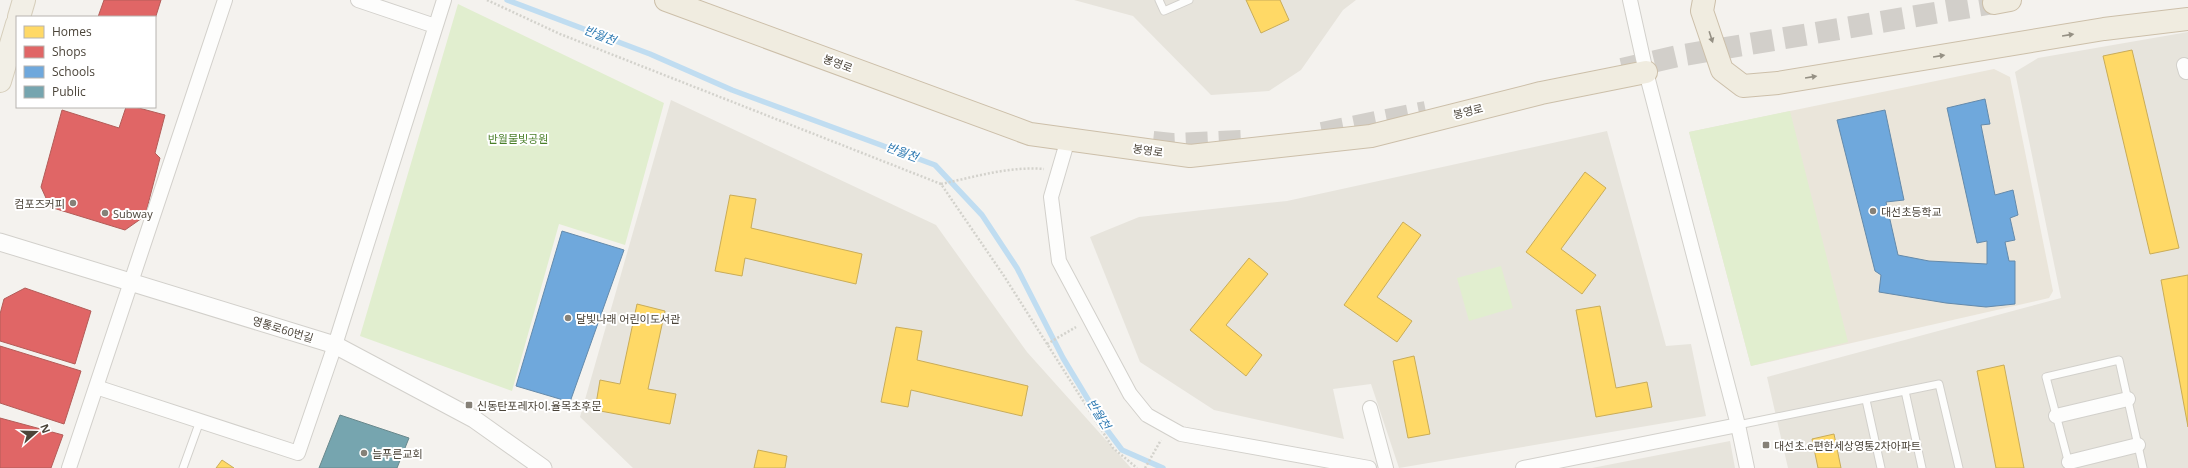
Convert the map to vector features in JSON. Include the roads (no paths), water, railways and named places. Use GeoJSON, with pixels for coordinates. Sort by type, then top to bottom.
{"type":"FeatureCollection","features":[{"type":"Feature","properties":{"kind":"highway","name":"봉영로"},"geometry":{"type":"LineString","coordinates":[[666,0],[1030,134],[1190,156],[1371,136],[1540,93],[1646,72]]}},
{"type":"Feature","properties":{"kind":"highway"},"geometry":{"type":"LineString","coordinates":[[1704,0],[1702,11],[1722,70],[1743,86],[1778,83],[2104,29],[2188,19]]}},
{"type":"Feature","properties":{"kind":"main road"},"geometry":{"type":"LineString","coordinates":[[19,16],[24,0]]}},
{"type":"Feature","properties":{"kind":"main road"},"geometry":{"type":"LineString","coordinates":[[0,81],[16,27]]}},
{"type":"Feature","properties":{"kind":"street"},"geometry":{"type":"LineString","coordinates":[[69,468],[225,0]]}},
{"type":"Feature","properties":{"kind":"street"},"geometry":{"type":"LineString","coordinates":[[358,0],[435,26]]}},
{"type":"Feature","properties":{"kind":"street"},"geometry":{"type":"LineString","coordinates":[[96,387],[298,453],[335,345],[444,0]]}},
{"type":"Feature","properties":{"kind":"street"},"geometry":{"type":"LineString","coordinates":[[1630,0],[1646,72],[1738,424],[1747,468]]}},
{"type":"Feature","properties":{"kind":"street"},"geometry":{"type":"LineString","coordinates":[[1068,139],[1051,197],[1059,261],[1130,394],[1147,415],[1181,434],[1369,468]]}},
{"type":"Feature","properties":{"kind":"street","name":"영통로60번길"},"geometry":{"type":"LineString","coordinates":[[0,242],[335,345],[474,419],[543,468]]}},
{"type":"Feature","properties":{"kind":"street"},"geometry":{"type":"LineString","coordinates":[[2056,416],[2128,399]]}},
{"type":"Feature","properties":{"kind":"street"},"geometry":{"type":"LineString","coordinates":[[1370,408],[1386,468]]}},
{"type":"Feature","properties":{"kind":"street"},"geometry":{"type":"LineString","coordinates":[[1524,468],[1738,424]]}},
{"type":"Feature","properties":{"kind":"street"},"geometry":{"type":"LineString","coordinates":[[2070,465],[2138,445]]}},
{"type":"Feature","properties":{"kind":"lane"},"geometry":{"type":"LineString","coordinates":[[1159,0],[1164,11],[1189,0]]}},
{"type":"Feature","properties":{"kind":"lane"},"geometry":{"type":"LineString","coordinates":[[2070,465],[2046,377],[2119,360],[2143,468]]}},
{"type":"Feature","properties":{"kind":"lane"},"geometry":{"type":"LineString","coordinates":[[1738,424],[1866,400],[1939,384],[1959,468]]}},
{"type":"Feature","properties":{"kind":"lane"},"geometry":{"type":"LineString","coordinates":[[1904,391],[1922,468]]}},
{"type":"Feature","properties":{"kind":"lane"},"geometry":{"type":"LineString","coordinates":[[1866,400],[1881,468]]}},
{"type":"Feature","properties":{"kind":"lane"},"geometry":{"type":"LineString","coordinates":[[183,468],[200,421]]}},
{"type":"Feature","properties":{"kind":"waterway","name":"반월천"},"geometry":{"type":"LineString","coordinates":[[507,0],[650,54],[732,90],[935,165],[982,215],[1017,268],[1063,358],[1104,426],[1122,450],[1163,468]]}},
{"type":"Feature","properties":{"kind":"tunnel"},"geometry":{"type":"LineString","coordinates":[[1622,69],[1678,56],[1994,3]]}},
{"type":"Feature","properties":{"kind":"tunnel"},"geometry":{"type":"LineString","coordinates":[[1322,133],[1426,112]]}},
{"type":"Feature","properties":{"kind":"tunnel"},"geometry":{"type":"LineString","coordinates":[[1153,142],[1172,144],[1241,141]]}},
{"type":"Feature","properties":{"kind":"place","name":"컴포즈커피"},"geometry":{"type":"Point","coordinates":[73,203]}},
{"type":"Feature","properties":{"kind":"place","name":"대선초등학교"},"geometry":{"type":"Point","coordinates":[1873,211]}},
{"type":"Feature","properties":{"kind":"place","name":"Subway"},"geometry":{"type":"Point","coordinates":[105,213]}},
{"type":"Feature","properties":{"kind":"place","name":"달빛나래 어린이도서관"},"geometry":{"type":"Point","coordinates":[568,318]}},
{"type":"Feature","properties":{"kind":"place","name":"신동탄포레자이.율목초후문"},"geometry":{"type":"Point","coordinates":[469,405]}},
{"type":"Feature","properties":{"kind":"place","name":"대선초.e편한세상영통2차아파트"},"geometry":{"type":"Point","coordinates":[1766,445]}},
{"type":"Feature","properties":{"kind":"place","name":"늘푸른교회"},"geometry":{"type":"Point","coordinates":[364,453]}},
{"type":"Feature","properties":{"kind":"park label","name":"반월물빛공원"},"geometry":{"type":"Point","coordinates":[518,138]}}]}
